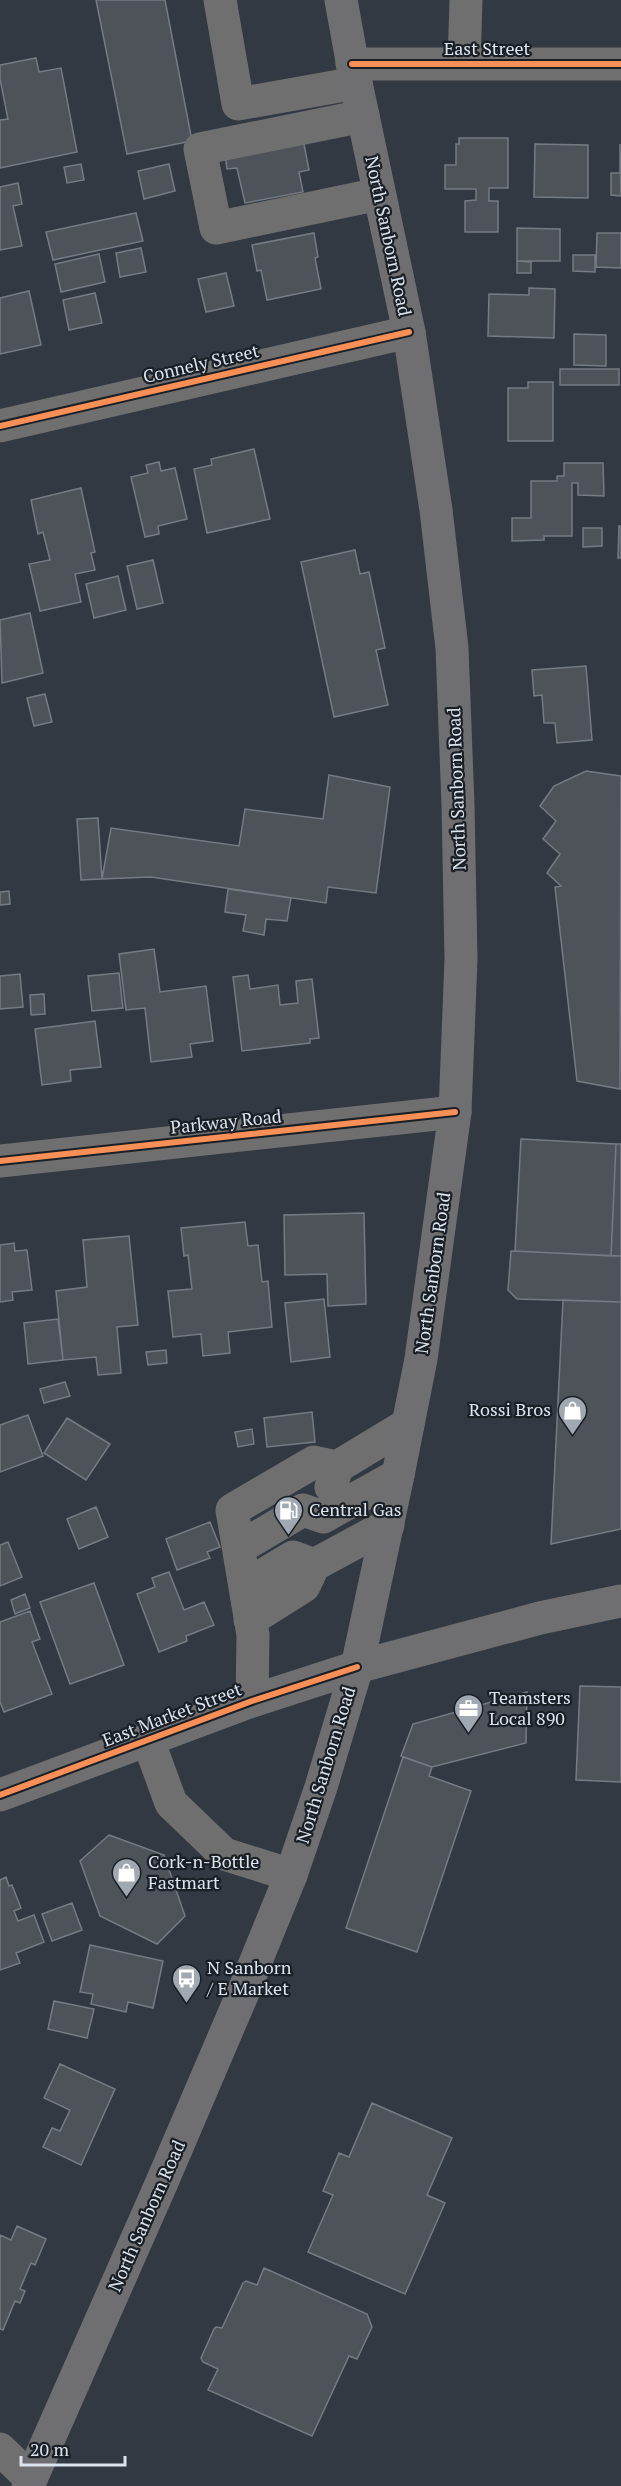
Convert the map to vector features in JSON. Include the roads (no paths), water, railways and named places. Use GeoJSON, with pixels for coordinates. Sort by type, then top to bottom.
{"type":"FeatureCollection","features":[{"type":"Feature","properties":{"kind":"main road","name":"North Sanborn Road"},"geometry":{"type":"LineString","coordinates":[[29,2482],[162,2182],[291,1875],[321,1787],[357,1667],[398,1475],[421,1359],[455,1112],[461,958],[452,648],[436,510],[409,332],[354,74],[341,0]]}},
{"type":"Feature","properties":{"kind":"main road","name":"East Market Street"},"geometry":{"type":"LineString","coordinates":[[0,1795],[252,1701],[357,1667],[540,1618],[621,1601]]}},
{"type":"Feature","properties":{"kind":"street","name":"East Street"},"geometry":{"type":"LineString","coordinates":[[220,0],[238,104],[354,74],[464,64],[621,64]]}},
{"type":"Feature","properties":{"kind":"street"},"geometry":{"type":"LineString","coordinates":[[464,64],[466,0]]}},
{"type":"Feature","properties":{"kind":"street"},"geometry":{"type":"LineString","coordinates":[[363,116],[200,149],[209,194],[216,228],[379,194]]}},
{"type":"Feature","properties":{"kind":"street","name":"Connely Street"},"geometry":{"type":"LineString","coordinates":[[0,426],[409,332]]}},
{"type":"Feature","properties":{"kind":"street","name":"Parkway Road"},"geometry":{"type":"LineString","coordinates":[[0,1161],[455,1112]]}},
{"type":"Feature","properties":{"kind":"street"},"geometry":{"type":"LineString","coordinates":[[250,1620],[304,1586],[303,1561],[316,1543],[313,1513],[328,1494],[337,1467],[408,1424]]}},
{"type":"Feature","properties":{"kind":"street"},"geometry":{"type":"LineString","coordinates":[[252,1701],[253,1635],[232,1510],[314,1461],[337,1467]]}},
{"type":"Feature","properties":{"kind":"street"},"geometry":{"type":"LineString","coordinates":[[239,1548],[398,1475]]}},
{"type":"Feature","properties":{"kind":"street"},"geometry":{"type":"LineString","coordinates":[[245,1586],[388,1525]]}},
{"type":"Feature","properties":{"kind":"street"},"geometry":{"type":"LineString","coordinates":[[148,1740],[171,1803],[224,1854],[291,1875]]}},
{"type":"Feature","properties":{"kind":"street"},"geometry":{"type":"LineString","coordinates":[[0,2449],[29,2482]]}},
{"type":"Feature","properties":{"kind":"place","name":"Rossi Bros"},"geometry":{"type":"Point","coordinates":[572,1436]}},
{"type":"Feature","properties":{"kind":"place","name":"Central Gas"},"geometry":{"type":"Point","coordinates":[288,1536]}},
{"type":"Feature","properties":{"kind":"place","name":"Teamsters Local 890"},"geometry":{"type":"Point","coordinates":[468,1734]}},
{"type":"Feature","properties":{"kind":"place","name":"Cork-n-Bottle Fastmart"},"geometry":{"type":"Point","coordinates":[127,1898]}},
{"type":"Feature","properties":{"kind":"place","name":"N Sanborn / E Market"},"geometry":{"type":"Point","coordinates":[186,2004]}}]}
